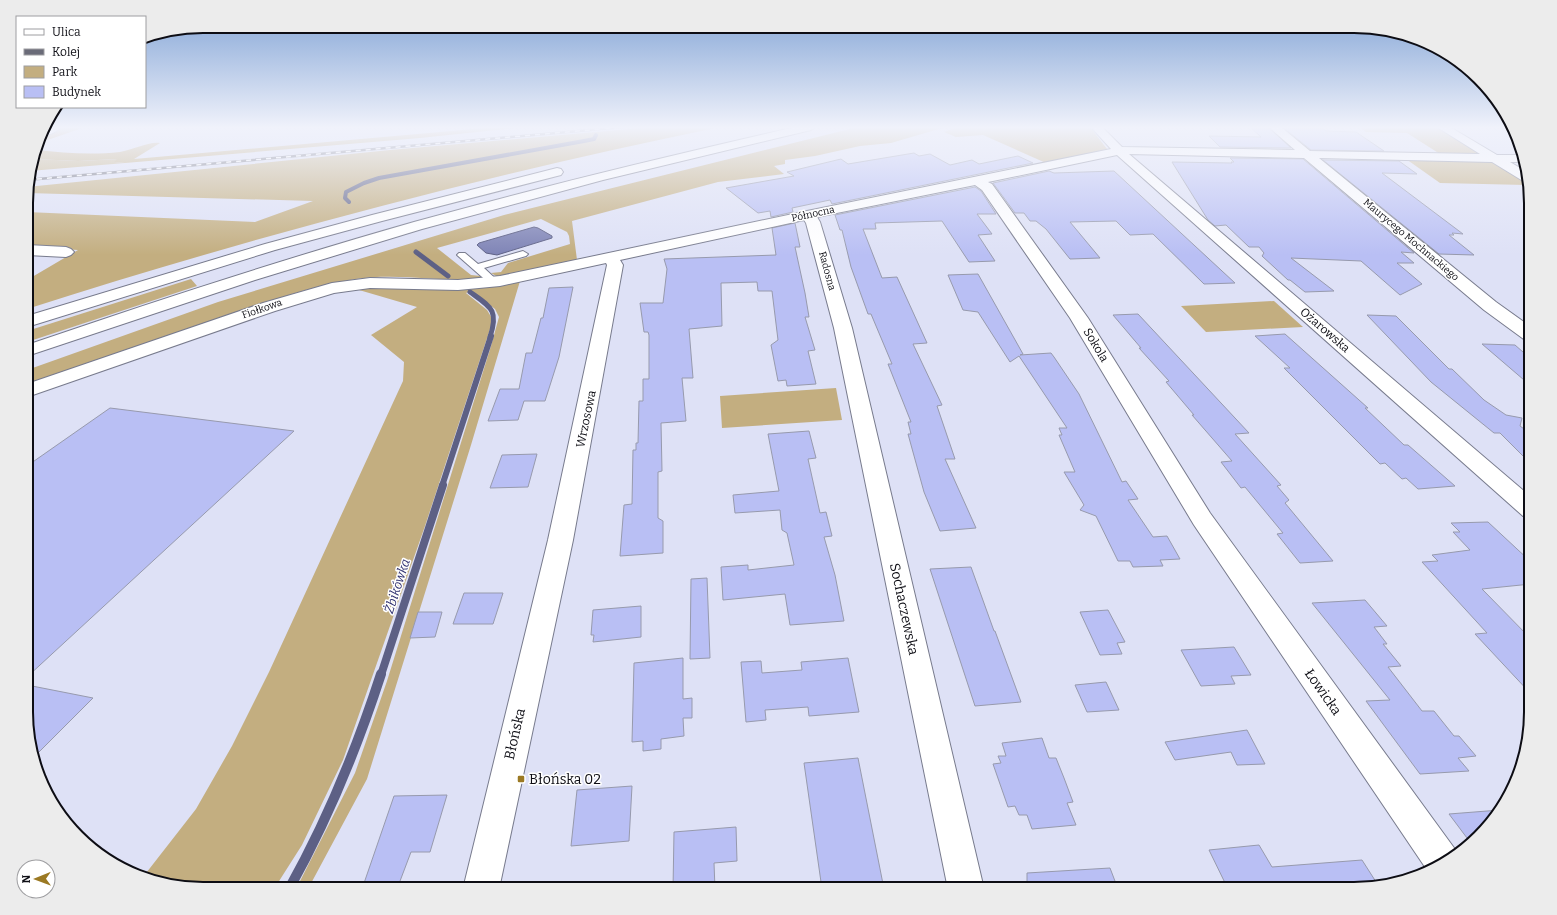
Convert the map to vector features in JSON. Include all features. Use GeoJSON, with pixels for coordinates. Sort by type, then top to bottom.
{"type":"FeatureCollection","features":[{"type":"Feature","properties":{"kind":"main road"},"geometry":{"type":"LineString","coordinates":[[33,320],[130,289],[270,247],[435,202],[566,170]]}},
{"type":"Feature","properties":{"kind":"main road"},"geometry":{"type":"LineString","coordinates":[[33,349],[205,290],[306,258],[474,209],[634,170]]}},
{"type":"Feature","properties":{"kind":"main road","name":"Północna"},"geometry":{"type":"LineString","coordinates":[[501,281],[807,215],[1027,170]]}},
{"type":"Feature","properties":{"kind":"main road","name":"Ożarowska"},"geometry":{"type":"LineString","coordinates":[[1140,170],[1524,504]]}},
{"type":"Feature","properties":{"kind":"main road","name":"Maurycego Mochnackiego"},"geometry":{"type":"LineString","coordinates":[[1326,170],[1490,306],[1524,331]]}},
{"type":"Feature","properties":{"kind":"main road","name":"Sokola"},"geometry":{"type":"LineString","coordinates":[[977,180],[987,187],[1079,318],[1202,519]]}},
{"type":"Feature","properties":{"kind":"main road","name":"Radosna"},"geometry":{"type":"LineString","coordinates":[[807,215],[813,222],[843,328]]}},
{"type":"Feature","properties":{"kind":"main road"},"geometry":{"type":"LineString","coordinates":[[33,250],[66,252]]}},
{"type":"Feature","properties":{"kind":"main road","name":"Wrzosowa"},"geometry":{"type":"LineString","coordinates":[[552,580],[603,331],[615,265],[611,258]]}},
{"type":"Feature","properties":{"kind":"main road","name":"Fiołkowa"},"geometry":{"type":"LineString","coordinates":[[33,389],[269,307],[332,288],[356,284],[386,282],[451,284],[501,281]]}},
{"type":"Feature","properties":{"kind":"main road","name":"Sochaczewska"},"geometry":{"type":"LineString","coordinates":[[843,328],[964,882]]}},
{"type":"Feature","properties":{"kind":"main road","name":"Łowicka"},"geometry":{"type":"LineString","coordinates":[[1202,519],[1440,858]]}},
{"type":"Feature","properties":{"kind":"main road","name":"Błońska"},"geometry":{"type":"LineString","coordinates":[[482,882],[503,786],[552,580]]}},
{"type":"Feature","properties":{"kind":"lane"},"geometry":{"type":"LineString","coordinates":[[476,267],[523,254]]}},
{"type":"Feature","properties":{"kind":"lane"},"geometry":{"type":"LineString","coordinates":[[462,255],[476,267],[501,281]]}},
{"type":"Feature","properties":{"kind":"green space"},"geometry":{"type":"Polygon","coordinates":[[[197,170],[526,170],[285,232],[113,282],[33,307],[33,276],[78,250],[33,247],[33,212],[255,222],[313,201],[33,193],[34,186],[197,170]]]}},
{"type":"Feature","properties":{"kind":"green space"},"geometry":{"type":"Polygon","coordinates":[[[686,170],[779,170],[784,174],[718,182],[572,221],[577,260],[498,277],[491,273],[501,272],[508,263],[570,244],[567,232],[541,219],[437,248],[471,275],[481,276],[477,280],[371,277],[320,286],[266,303],[33,384],[33,368],[218,302],[504,215],[686,170]]]}},
{"type":"Feature","properties":{"kind":"green space"},"geometry":{"type":"Polygon","coordinates":[[[1421,170],[1504,170],[1523,181],[1523,185],[1440,183],[1421,170]]]}},
{"type":"Feature","properties":{"kind":"green space"},"geometry":{"type":"Polygon","coordinates":[[[191,279],[197,286],[33,340],[33,329],[191,279]]]}},
{"type":"Feature","properties":{"kind":"green space"},"geometry":{"type":"Polygon","coordinates":[[[520,281],[471,445],[367,779],[312,882],[300,882],[355,773],[387,681],[491,346],[499,317],[495,309],[472,291],[466,293],[487,310],[493,320],[425,526],[343,760],[302,845],[278,882],[192,882],[170,879],[148,873],[147,872],[196,809],[232,746],[269,672],[403,381],[404,362],[371,335],[417,307],[359,290],[371,286],[520,281]]]}},
{"type":"Feature","properties":{"kind":"green space"},"geometry":{"type":"Polygon","coordinates":[[[1274,301],[1303,327],[1206,332],[1181,306],[1274,301]]]}},
{"type":"Feature","properties":{"kind":"green space"},"geometry":{"type":"Polygon","coordinates":[[[836,388],[842,420],[722,428],[720,396],[836,388]]]}},
{"type":"Feature","properties":{"kind":"water"},"geometry":{"type":"Polygon","coordinates":[[[534,227],[552,236],[552,238],[497,255],[486,253],[477,245],[479,243],[534,227]]]}},
{"type":"Feature","properties":{"kind":"building"},"geometry":{"type":"Polygon","coordinates":[[[797,170],[1000,170],[832,204],[830,200],[792,208],[793,212],[771,217],[770,211],[758,213],[726,188],[794,176],[787,172],[797,170]]]}},
{"type":"Feature","properties":{"kind":"building"},"geometry":{"type":"Polygon","coordinates":[[[1177,170],[1316,170],[1414,253],[1401,252],[1414,263],[1397,263],[1422,284],[1400,295],[1361,261],[1291,258],[1334,291],[1305,292],[1288,280],[1262,256],[1264,253],[1259,247],[1249,247],[1226,225],[1215,226],[1208,220],[1177,170]]]}},
{"type":"Feature","properties":{"kind":"building"},"geometry":{"type":"Polygon","coordinates":[[[1335,170],[1411,170],[1417,174],[1382,173],[1463,234],[1452,233],[1454,235],[1449,235],[1474,255],[1439,254],[1335,170]]]}},
{"type":"Feature","properties":{"kind":"building"},"geometry":{"type":"Polygon","coordinates":[[[1049,171],[1054,173],[1114,171],[1235,283],[1204,284],[1153,234],[1130,235],[1116,221],[1070,222],[1100,258],[1070,259],[1046,229],[1036,221],[1030,221],[1024,213],[1015,213],[993,183],[1049,171]]]}},
{"type":"Feature","properties":{"kind":"building"},"geometry":{"type":"Polygon","coordinates":[[[975,187],[981,191],[996,214],[977,214],[992,234],[978,235],[995,261],[969,262],[942,221],[875,223],[876,229],[863,229],[882,278],[897,277],[927,343],[913,344],[942,405],[937,406],[955,459],[945,459],[976,528],[940,531],[924,492],[908,434],[911,434],[908,422],[911,422],[888,364],[892,364],[871,314],[868,314],[851,267],[842,230],[840,230],[835,215],[975,187]]]}},
{"type":"Feature","properties":{"kind":"building"},"geometry":{"type":"Polygon","coordinates":[[[795,223],[800,247],[795,247],[809,317],[805,317],[815,350],[808,351],[816,384],[787,386],[786,380],[778,381],[771,345],[778,340],[772,291],[758,291],[757,282],[721,283],[722,326],[689,329],[693,378],[682,378],[686,421],[661,423],[662,471],[658,472],[658,518],[663,521],[663,553],[620,556],[624,505],[632,504],[633,450],[636,450],[636,443],[638,443],[639,401],[643,401],[643,379],[649,379],[649,335],[648,332],[644,332],[640,303],[663,303],[667,269],[664,259],[776,255],[772,228],[795,223]]]}},
{"type":"Feature","properties":{"kind":"building"},"geometry":{"type":"Polygon","coordinates":[[[978,274],[1023,354],[1020,355],[1051,353],[1054,357],[1079,394],[1122,482],[1126,481],[1138,499],[1128,500],[1153,537],[1167,536],[1180,559],[1160,560],[1163,566],[1133,567],[1130,561],[1118,561],[1096,516],[1080,510],[1084,505],[1064,472],[1075,472],[1059,435],[1062,435],[1059,428],[1067,428],[1019,356],[1010,362],[978,312],[963,310],[948,275],[978,274]]]}},
{"type":"Feature","properties":{"kind":"building"},"geometry":{"type":"Polygon","coordinates":[[[573,287],[559,357],[545,401],[524,401],[518,420],[488,421],[500,389],[519,389],[526,353],[532,353],[541,318],[543,318],[549,288],[573,287]]]}},
{"type":"Feature","properties":{"kind":"building"},"geometry":{"type":"Polygon","coordinates":[[[1138,314],[1249,433],[1235,434],[1281,485],[1277,486],[1289,500],[1285,503],[1333,561],[1300,563],[1277,534],[1283,533],[1245,487],[1241,488],[1221,462],[1232,461],[1192,415],[1194,415],[1166,382],[1169,381],[1139,348],[1141,348],[1113,315],[1138,314]]]}},
{"type":"Feature","properties":{"kind":"building"},"geometry":{"type":"Polygon","coordinates":[[[1367,315],[1396,316],[1449,369],[1452,369],[1484,400],[1506,415],[1522,418],[1520,426],[1524,429],[1524,457],[1500,433],[1494,433],[1431,382],[1367,315]]]}},
{"type":"Feature","properties":{"kind":"building"},"geometry":{"type":"Polygon","coordinates":[[[1285,334],[1368,408],[1365,408],[1404,445],[1408,445],[1455,486],[1418,489],[1406,478],[1402,479],[1385,463],[1380,464],[1284,368],[1290,368],[1255,336],[1285,334]]]}},
{"type":"Feature","properties":{"kind":"building"},"geometry":{"type":"Polygon","coordinates":[[[1482,344],[1515,345],[1524,353],[1524,380],[1482,344]]]}},
{"type":"Feature","properties":{"kind":"building"},"geometry":{"type":"Polygon","coordinates":[[[110,408],[294,431],[33,671],[33,462],[110,408]]]}},
{"type":"Feature","properties":{"kind":"building"},"geometry":{"type":"Polygon","coordinates":[[[809,431],[816,458],[808,459],[820,513],[826,512],[832,536],[824,537],[835,575],[844,621],[790,625],[785,594],[723,600],[721,567],[748,565],[748,570],[794,565],[787,533],[782,530],[780,510],[735,513],[733,495],[779,491],[768,434],[809,431]]]}},
{"type":"Feature","properties":{"kind":"building"},"geometry":{"type":"Polygon","coordinates":[[[537,454],[528,487],[490,488],[502,455],[537,454]]]}},
{"type":"Feature","properties":{"kind":"building"},"geometry":{"type":"Polygon","coordinates":[[[1488,522],[1524,555],[1524,585],[1482,589],[1524,632],[1524,686],[1475,634],[1487,633],[1422,562],[1438,561],[1432,555],[1470,550],[1453,532],[1460,532],[1451,523],[1488,522]]]}},
{"type":"Feature","properties":{"kind":"building"},"geometry":{"type":"Polygon","coordinates":[[[971,567],[1021,702],[975,706],[930,569],[971,567]]]}},
{"type":"Feature","properties":{"kind":"building"},"geometry":{"type":"Polygon","coordinates":[[[707,578],[710,658],[690,659],[691,579],[707,578]]]}},
{"type":"Feature","properties":{"kind":"building"},"geometry":{"type":"Polygon","coordinates":[[[464,593],[503,593],[493,624],[453,624],[464,593]]]}},
{"type":"Feature","properties":{"kind":"building"},"geometry":{"type":"Polygon","coordinates":[[[1365,600],[1387,626],[1374,627],[1387,644],[1383,644],[1401,666],[1388,667],[1422,711],[1434,711],[1454,736],[1459,736],[1476,756],[1458,758],[1469,771],[1420,774],[1366,701],[1390,700],[1312,603],[1365,600]]]}},
{"type":"Feature","properties":{"kind":"building"},"geometry":{"type":"Polygon","coordinates":[[[641,606],[641,637],[593,642],[594,635],[591,635],[593,610],[641,606]]]}},
{"type":"Feature","properties":{"kind":"building"},"geometry":{"type":"Polygon","coordinates":[[[1108,610],[1125,642],[1117,643],[1122,654],[1100,655],[1080,612],[1108,610]]]}},
{"type":"Feature","properties":{"kind":"building"},"geometry":{"type":"Polygon","coordinates":[[[418,612],[442,612],[435,637],[410,638],[418,612]]]}},
{"type":"Feature","properties":{"kind":"building"},"geometry":{"type":"Polygon","coordinates":[[[1234,647],[1251,675],[1231,676],[1235,684],[1201,686],[1181,650],[1234,647]]]}},
{"type":"Feature","properties":{"kind":"building"},"geometry":{"type":"Polygon","coordinates":[[[683,658],[683,699],[692,698],[692,718],[683,718],[684,736],[661,739],[661,749],[643,751],[643,741],[632,742],[634,663],[683,658]]]}},
{"type":"Feature","properties":{"kind":"building"},"geometry":{"type":"Polygon","coordinates":[[[848,658],[859,712],[809,716],[808,707],[765,710],[766,720],[746,722],[741,662],[761,661],[762,673],[802,670],[801,662],[848,658]]]}},
{"type":"Feature","properties":{"kind":"building"},"geometry":{"type":"Polygon","coordinates":[[[1106,682],[1119,710],[1087,712],[1075,685],[1106,682]]]}},
{"type":"Feature","properties":{"kind":"building"},"geometry":{"type":"Polygon","coordinates":[[[33,686],[93,698],[38,753],[33,723],[33,686]]]}},
{"type":"Feature","properties":{"kind":"building"},"geometry":{"type":"Polygon","coordinates":[[[1247,730],[1265,764],[1237,765],[1231,752],[1175,760],[1165,742],[1247,730]]]}},
{"type":"Feature","properties":{"kind":"building"},"geometry":{"type":"Polygon","coordinates":[[[1042,738],[1049,758],[1056,758],[1064,778],[1073,802],[1067,803],[1076,825],[1032,829],[1027,815],[1019,815],[1015,806],[1008,807],[993,764],[1001,763],[998,756],[1006,756],[1002,743],[1042,738]]]}},
{"type":"Feature","properties":{"kind":"building"},"geometry":{"type":"Polygon","coordinates":[[[858,758],[883,882],[821,882],[804,763],[858,758]]]}},
{"type":"Feature","properties":{"kind":"building"},"geometry":{"type":"Polygon","coordinates":[[[632,786],[629,841],[571,846],[577,790],[632,786]]]}},
{"type":"Feature","properties":{"kind":"building"},"geometry":{"type":"Polygon","coordinates":[[[447,795],[430,852],[411,852],[400,882],[364,882],[394,796],[447,795]]]}},
{"type":"Feature","properties":{"kind":"building"},"geometry":{"type":"Polygon","coordinates":[[[1493,811],[1482,824],[1467,838],[1449,814],[1493,811]]]}},
{"type":"Feature","properties":{"kind":"building"},"geometry":{"type":"Polygon","coordinates":[[[736,827],[737,861],[714,863],[715,882],[673,882],[674,832],[736,827]]]}},
{"type":"Feature","properties":{"kind":"building"},"geometry":{"type":"Polygon","coordinates":[[[1259,845],[1272,867],[1362,860],[1375,881],[1225,882],[1209,850],[1259,845]]]}},
{"type":"Feature","properties":{"kind":"building"},"geometry":{"type":"Polygon","coordinates":[[[1110,868],[1115,882],[1027,882],[1027,873],[1110,868]]]}},
{"type":"Feature","properties":{"kind":"waterway","name":"Żbikówka"},"geometry":{"type":"LineString","coordinates":[[349,202],[345,198],[346,192],[364,183],[379,178],[425,170]]}},
{"type":"Feature","properties":{"kind":"waterway","name":"Żbikówka"},"geometry":{"type":"LineString","coordinates":[[416,252],[448,276]]}},
{"type":"Feature","properties":{"kind":"waterway","name":"Żbikówka"},"geometry":{"type":"LineString","coordinates":[[470,292],[491,310],[494,321],[490,337]]}},
{"type":"Feature","properties":{"kind":"waterway","name":"Żbikówka"},"geometry":{"type":"LineString","coordinates":[[442,486],[491,336]]}},
{"type":"Feature","properties":{"kind":"waterway","name":"Żbikówka"},"geometry":{"type":"LineString","coordinates":[[381,675],[443,485]]}},
{"type":"Feature","properties":{"kind":"waterway","name":"Żbikówka"},"geometry":{"type":"LineString","coordinates":[[293,882],[316,837],[340,784],[362,729],[381,674]]}},
{"type":"Feature","properties":{"kind":"railway"},"geometry":{"type":"LineString","coordinates":[[34,179],[143,170]]}},
{"type":"Feature","properties":{"kind":"place","name":"Błońska 02"},"geometry":{"type":"Point","coordinates":[521,779]}}]}
